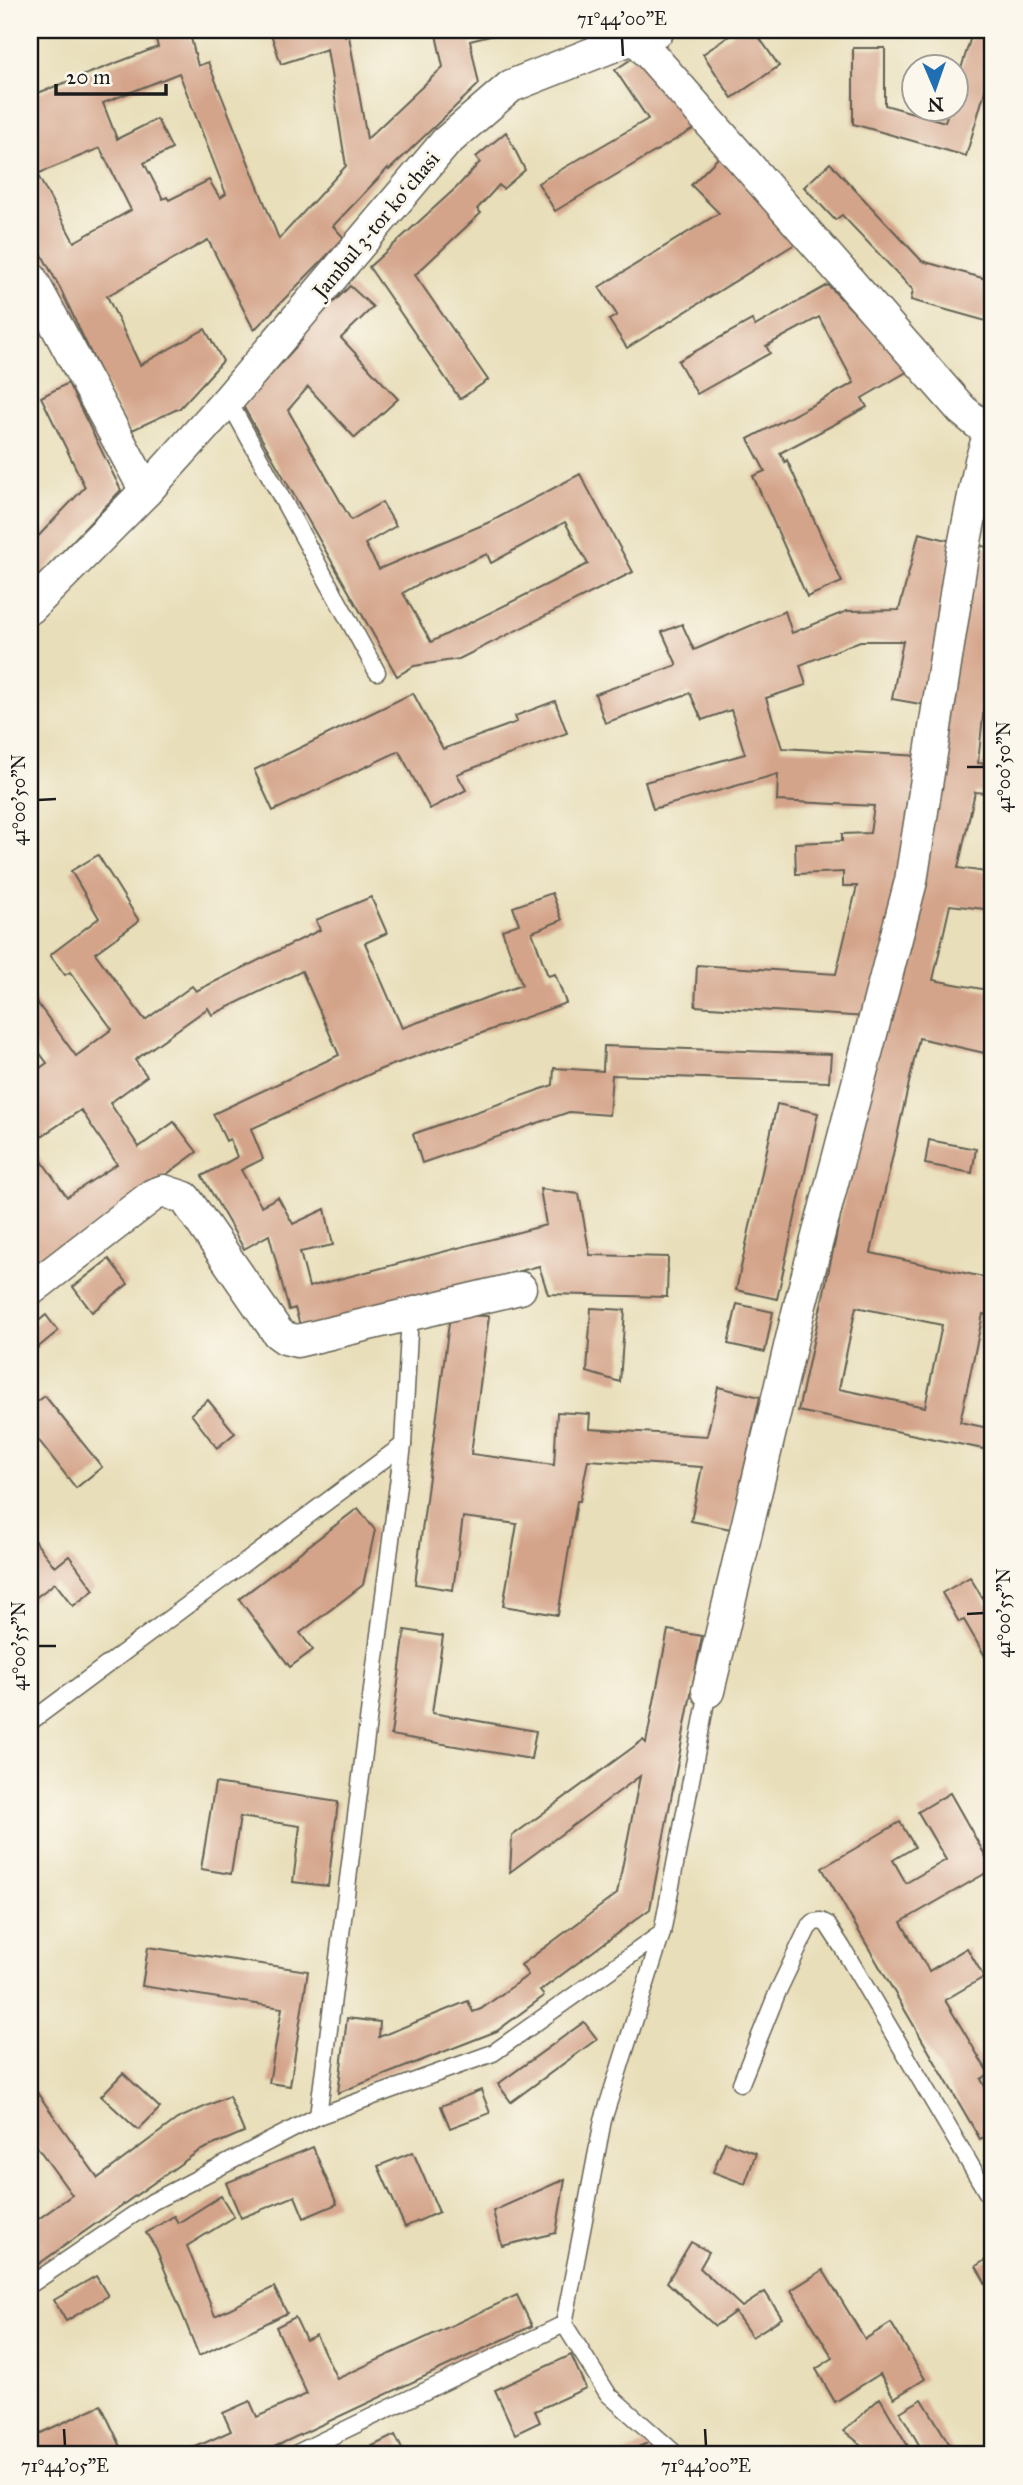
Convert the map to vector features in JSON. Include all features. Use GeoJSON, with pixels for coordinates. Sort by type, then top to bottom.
{"type":"FeatureCollection","features":[{"type":"Feature","properties":{"kind":"street","name":"Jambul 3-tor koʻchasi"},"geometry":{"type":"LineString","coordinates":[[30,608],[146,491],[228,400],[446,142],[511,86],[646,33]]}},
{"type":"Feature","properties":{"kind":"street"},"geometry":{"type":"LineString","coordinates":[[646,33],[962,410],[992,430],[981,461],[961,556],[911,881],[800,1305],[708,1691]]}},
{"type":"Feature","properties":{"kind":"street"},"geometry":{"type":"LineString","coordinates":[[30,277],[146,491]]}},
{"type":"Feature","properties":{"kind":"street"},"geometry":{"type":"LineString","coordinates":[[30,1290],[153,1195],[164,1191],[185,1198],[278,1333],[285,1339],[297,1340],[520,1288]]}},
{"type":"Feature","properties":{"kind":"lane"},"geometry":{"type":"LineString","coordinates":[[228,400],[377,672]]}},
{"type":"Feature","properties":{"kind":"lane"},"geometry":{"type":"LineString","coordinates":[[318,2116],[403,1445],[410,1314]]}},
{"type":"Feature","properties":{"kind":"lane"},"geometry":{"type":"LineString","coordinates":[[30,1722],[403,1445]]}},
{"type":"Feature","properties":{"kind":"lane"},"geometry":{"type":"LineString","coordinates":[[677,2455],[608,2394],[564,2324],[603,2120],[662,1933],[708,1691]]}},
{"type":"Feature","properties":{"kind":"lane"},"geometry":{"type":"LineString","coordinates":[[741,2083],[778,1991],[808,1928],[814,1922],[821,1921],[827,1924],[842,1947],[993,2203]]}},
{"type":"Feature","properties":{"kind":"lane"},"geometry":{"type":"LineString","coordinates":[[30,2285],[152,2202],[318,2116],[493,2053],[662,1933]]}},
{"type":"Feature","properties":{"kind":"lane"},"geometry":{"type":"LineString","coordinates":[[293,2455],[564,2324]]}},
{"type":"Feature","properties":{"kind":"building"},"geometry":{"type":"Polygon","coordinates":[[[153,30],[189,30],[198,66],[208,62],[279,239],[346,166],[327,49],[281,64],[271,34],[273,30],[343,30],[345,36],[349,36],[367,139],[443,67],[435,30],[510,31],[470,41],[479,84],[389,170],[388,168],[333,226],[344,238],[254,330],[208,240],[107,296],[140,365],[205,329],[223,361],[180,408],[128,432],[60,288],[30,233],[30,96],[158,47],[153,30]],[[179,73],[103,103],[117,139],[157,119],[172,149],[144,163],[163,199],[167,197],[169,200],[209,180],[220,198],[226,194],[179,73]],[[100,148],[37,174],[74,242],[131,210],[100,148]]]}},
{"type":"Feature","properties":{"kind":"building"},"geometry":{"type":"Polygon","coordinates":[[[738,30],[754,30],[779,66],[732,98],[703,54],[738,30]]]}},
{"type":"Feature","properties":{"kind":"building"},"geometry":{"type":"Polygon","coordinates":[[[973,30],[993,30],[993,63],[966,156],[853,124],[853,48],[885,48],[885,105],[900,109],[900,122],[970,122],[970,52],[966,52],[973,30]]]}},
{"type":"Feature","properties":{"kind":"building"},"geometry":{"type":"Polygon","coordinates":[[[642,52],[695,128],[555,211],[538,183],[648,119],[615,70],[642,52]]]}},
{"type":"Feature","properties":{"kind":"building"},"geometry":{"type":"Polygon","coordinates":[[[506,132],[525,170],[503,189],[499,185],[477,209],[481,213],[415,275],[488,380],[460,399],[369,267],[457,187],[480,162],[476,157],[506,132]]]}},
{"type":"Feature","properties":{"kind":"building"},"geometry":{"type":"Polygon","coordinates":[[[719,157],[779,218],[795,244],[627,348],[609,320],[617,315],[599,287],[719,213],[691,185],[719,157]]]}},
{"type":"Feature","properties":{"kind":"building"},"geometry":{"type":"Polygon","coordinates":[[[830,163],[922,261],[993,281],[993,323],[911,300],[913,290],[842,215],[835,220],[804,187],[830,163]]]}},
{"type":"Feature","properties":{"kind":"building"},"geometry":{"type":"Polygon","coordinates":[[[828,285],[910,370],[862,398],[867,407],[780,453],[785,462],[787,460],[842,582],[807,597],[753,476],[765,471],[748,439],[854,383],[819,317],[766,346],[770,353],[697,394],[678,361],[752,320],[755,326],[828,285]]]}},
{"type":"Feature","properties":{"kind":"building"},"geometry":{"type":"Polygon","coordinates":[[[350,286],[373,307],[341,338],[398,399],[355,438],[308,387],[288,410],[351,520],[382,502],[396,526],[365,544],[379,569],[492,521],[580,474],[633,572],[459,659],[414,666],[397,676],[243,406],[302,340],[299,336],[350,286]],[[565,522],[491,563],[487,554],[426,580],[403,593],[431,642],[588,564],[565,522]]]}},
{"type":"Feature","properties":{"kind":"building"},"geometry":{"type":"Polygon","coordinates":[[[68,383],[121,490],[30,586],[30,545],[85,487],[41,397],[68,383]]]}},
{"type":"Feature","properties":{"kind":"building"},"geometry":{"type":"Polygon","coordinates":[[[919,533],[955,542],[937,610],[944,610],[926,705],[892,699],[903,641],[860,641],[800,665],[806,685],[766,698],[782,748],[920,756],[905,859],[867,1017],[695,1006],[697,965],[836,974],[857,886],[843,886],[843,872],[796,874],[795,843],[842,841],[842,834],[870,833],[874,806],[777,801],[778,774],[653,809],[645,782],[745,754],[731,710],[702,720],[690,693],[605,723],[595,694],[677,665],[662,632],[682,624],[694,650],[785,611],[792,633],[847,611],[899,610],[919,533]]]}},
{"type":"Feature","properties":{"kind":"building"},"geometry":{"type":"Polygon","coordinates":[[[971,544],[993,548],[993,603],[990,620],[993,620],[993,679],[987,679],[978,763],[990,764],[993,807],[986,806],[987,793],[975,792],[958,868],[993,873],[993,910],[950,905],[933,980],[993,991],[993,1055],[919,1038],[871,1253],[993,1279],[993,1316],[983,1314],[960,1422],[993,1429],[993,1451],[798,1411],[889,994],[971,544]],[[856,1307],[839,1389],[925,1407],[942,1325],[856,1307]]]}},
{"type":"Feature","properties":{"kind":"building"},"geometry":{"type":"Polygon","coordinates":[[[413,693],[443,749],[517,722],[515,716],[555,701],[567,733],[457,774],[466,790],[430,809],[399,751],[273,811],[254,770],[413,693]]]}},
{"type":"Feature","properties":{"kind":"building"},"geometry":{"type":"Polygon","coordinates":[[[98,855],[139,921],[95,953],[145,1020],[192,986],[196,991],[320,930],[316,920],[371,897],[387,933],[365,943],[402,1028],[522,985],[502,930],[519,924],[513,907],[552,893],[562,920],[532,932],[548,976],[555,974],[566,1003],[381,1069],[251,1129],[263,1159],[241,1170],[261,1206],[278,1197],[293,1224],[325,1209],[333,1245],[300,1252],[309,1287],[546,1225],[540,1189],[579,1194],[590,1255],[668,1257],[667,1297],[548,1294],[539,1266],[301,1329],[295,1308],[289,1310],[269,1235],[244,1249],[202,1176],[237,1157],[230,1139],[226,1141],[213,1114],[339,1055],[302,971],[212,1015],[208,1008],[135,1060],[147,1076],[110,1103],[139,1147],[174,1122],[197,1152],[30,1274],[30,1144],[30,1075],[47,1063],[30,1040],[30,993],[76,1056],[112,1029],[70,972],[65,975],[50,955],[99,918],[71,871],[98,855]],[[81,1110],[30,1144],[67,1197],[117,1164],[81,1110]]]}},
{"type":"Feature","properties":{"kind":"building"},"geometry":{"type":"Polygon","coordinates":[[[604,1046],[831,1054],[829,1082],[612,1075],[609,1115],[569,1112],[422,1163],[413,1134],[553,1085],[554,1068],[603,1071],[604,1046]]]}},
{"type":"Feature","properties":{"kind":"building"},"geometry":{"type":"Polygon","coordinates":[[[777,1104],[818,1113],[777,1299],[736,1290],[777,1104]]]}},
{"type":"Feature","properties":{"kind":"building"},"geometry":{"type":"Polygon","coordinates":[[[929,1140],[976,1149],[972,1173],[925,1164],[929,1140]]]}},
{"type":"Feature","properties":{"kind":"building"},"geometry":{"type":"Polygon","coordinates":[[[109,1259],[128,1284],[92,1312],[73,1287],[109,1259]]]}},
{"type":"Feature","properties":{"kind":"building"},"geometry":{"type":"Polygon","coordinates":[[[737,1304],[773,1312],[765,1352],[728,1344],[737,1304]]]}},
{"type":"Feature","properties":{"kind":"building"},"geometry":{"type":"Polygon","coordinates":[[[591,1308],[625,1310],[620,1382],[587,1372],[591,1308]]]}},
{"type":"Feature","properties":{"kind":"building"},"geometry":{"type":"Polygon","coordinates":[[[46,1315],[58,1331],[30,1354],[30,1328],[46,1315]]]}},
{"type":"Feature","properties":{"kind":"building"},"geometry":{"type":"Polygon","coordinates":[[[450,1315],[489,1316],[471,1454],[554,1465],[557,1412],[590,1414],[589,1429],[707,1436],[718,1387],[760,1397],[731,1529],[691,1521],[702,1467],[588,1460],[580,1501],[577,1501],[558,1615],[503,1606],[517,1524],[463,1517],[453,1590],[415,1584],[450,1315]]]}},
{"type":"Feature","properties":{"kind":"building"},"geometry":{"type":"Polygon","coordinates":[[[45,1396],[102,1467],[76,1488],[30,1429],[30,1407],[45,1396]]]}},
{"type":"Feature","properties":{"kind":"building"},"geometry":{"type":"Polygon","coordinates":[[[208,1400],[235,1433],[217,1448],[191,1414],[208,1400]]]}},
{"type":"Feature","properties":{"kind":"building"},"geometry":{"type":"Polygon","coordinates":[[[358,1508],[375,1530],[363,1585],[300,1633],[313,1650],[290,1667],[239,1599],[358,1508]]]}},
{"type":"Feature","properties":{"kind":"building"},"geometry":{"type":"Polygon","coordinates":[[[30,1535],[55,1567],[69,1556],[94,1590],[73,1606],[55,1583],[30,1602],[30,1535]]]}},
{"type":"Feature","properties":{"kind":"building"},"geometry":{"type":"Polygon","coordinates":[[[970,1577],[987,1606],[993,1602],[993,1670],[964,1620],[959,1622],[942,1593],[970,1577]]]}},
{"type":"Feature","properties":{"kind":"building"},"geometry":{"type":"Polygon","coordinates":[[[405,1630],[443,1636],[432,1713],[536,1731],[531,1759],[391,1735],[405,1630]]]}},
{"type":"Feature","properties":{"kind":"building"},"geometry":{"type":"Polygon","coordinates":[[[668,1630],[702,1636],[650,1909],[540,1991],[544,1996],[497,2031],[338,2093],[347,2018],[380,2022],[379,2037],[468,2001],[473,2012],[481,2009],[528,1975],[521,1965],[617,1894],[640,1776],[510,1872],[512,1836],[643,1740],[646,1743],[668,1630]]]}},
{"type":"Feature","properties":{"kind":"building"},"geometry":{"type":"Polygon","coordinates":[[[215,1783],[338,1802],[328,1886],[293,1882],[300,1826],[240,1817],[231,1874],[201,1869],[215,1783]]]}},
{"type":"Feature","properties":{"kind":"building"},"geometry":{"type":"Polygon","coordinates":[[[950,1793],[993,1869],[901,1922],[929,1971],[967,1948],[984,1977],[945,2000],[989,2074],[981,2079],[993,2101],[993,2131],[980,2139],[822,1868],[900,1822],[915,1847],[893,1860],[906,1883],[946,1860],[918,1812],[950,1793]]]}},
{"type":"Feature","properties":{"kind":"building"},"geometry":{"type":"Polygon","coordinates":[[[148,1947],[308,1971],[290,2086],[269,2083],[282,2008],[142,1986],[148,1947]]]}},
{"type":"Feature","properties":{"kind":"building"},"geometry":{"type":"Polygon","coordinates":[[[584,2022],[597,2039],[511,2102],[498,2084],[584,2022]]]}},
{"type":"Feature","properties":{"kind":"building"},"geometry":{"type":"Polygon","coordinates":[[[123,2073],[160,2108],[138,2130],[101,2096],[123,2073]]]}},
{"type":"Feature","properties":{"kind":"building"},"geometry":{"type":"Polygon","coordinates":[[[481,2090],[490,2113],[450,2128],[441,2106],[481,2090]]]}},
{"type":"Feature","properties":{"kind":"building"},"geometry":{"type":"Polygon","coordinates":[[[36,2091],[98,2178],[177,2119],[229,2096],[244,2132],[199,2151],[30,2270],[30,2225],[72,2195],[30,2137],[30,2095],[36,2091]]]}},
{"type":"Feature","properties":{"kind":"building"},"geometry":{"type":"Polygon","coordinates":[[[725,2142],[756,2153],[745,2184],[713,2172],[725,2142]]]}},
{"type":"Feature","properties":{"kind":"building"},"geometry":{"type":"Polygon","coordinates":[[[313,2147],[337,2204],[304,2218],[295,2196],[241,2218],[226,2183],[313,2147]]]}},
{"type":"Feature","properties":{"kind":"building"},"geometry":{"type":"Polygon","coordinates":[[[413,2152],[439,2212],[405,2227],[378,2166],[413,2152]]]}},
{"type":"Feature","properties":{"kind":"building"},"geometry":{"type":"Polygon","coordinates":[[[565,2179],[556,2233],[502,2246],[493,2211],[565,2179]]]}},
{"type":"Feature","properties":{"kind":"building"},"geometry":{"type":"Polygon","coordinates":[[[221,2196],[234,2217],[187,2246],[215,2316],[274,2287],[287,2313],[199,2356],[156,2248],[146,2233],[174,2216],[178,2223],[221,2196]]]}},
{"type":"Feature","properties":{"kind":"building"},"geometry":{"type":"Polygon","coordinates":[[[691,2242],[709,2252],[700,2268],[742,2307],[765,2292],[782,2318],[752,2337],[735,2312],[715,2326],[667,2282],[691,2242]]]}},
{"type":"Feature","properties":{"kind":"building"},"geometry":{"type":"Polygon","coordinates":[[[993,2255],[993,2297],[976,2266],[993,2255]]]}},
{"type":"Feature","properties":{"kind":"building"},"geometry":{"type":"Polygon","coordinates":[[[823,2270],[865,2339],[891,2323],[925,2379],[894,2398],[880,2374],[835,2402],[816,2369],[833,2358],[791,2290],[823,2270]]]}},
{"type":"Feature","properties":{"kind":"building"},"geometry":{"type":"Polygon","coordinates":[[[96,2276],[108,2296],[66,2321],[54,2300],[96,2276]]]}},
{"type":"Feature","properties":{"kind":"building"},"geometry":{"type":"Polygon","coordinates":[[[517,2295],[532,2326],[257,2455],[178,2455],[231,2431],[223,2413],[250,2401],[257,2417],[307,2394],[276,2327],[295,2317],[306,2340],[316,2335],[337,2379],[517,2295]]]}},
{"type":"Feature","properties":{"kind":"building"},"geometry":{"type":"Polygon","coordinates":[[[571,2355],[586,2388],[535,2411],[540,2422],[515,2434],[495,2390],[571,2355]]]}},
{"type":"Feature","properties":{"kind":"building"},"geometry":{"type":"Polygon","coordinates":[[[880,2398],[913,2455],[874,2455],[844,2431],[880,2398]]]}},
{"type":"Feature","properties":{"kind":"building"},"geometry":{"type":"Polygon","coordinates":[[[922,2399],[956,2455],[925,2455],[900,2412],[922,2399]]]}},
{"type":"Feature","properties":{"kind":"building"},"geometry":{"type":"Polygon","coordinates":[[[101,2405],[125,2455],[30,2455],[30,2438],[101,2405]]]}},
{"type":"Feature","properties":{"kind":"building"},"geometry":{"type":"Polygon","coordinates":[[[395,2435],[405,2455],[354,2455],[395,2435]]]}},
{"type":"Feature","properties":{"kind":"building"},"geometry":{"type":"Polygon","coordinates":[[[654,2440],[670,2455],[621,2455],[654,2440]]]}}]}
